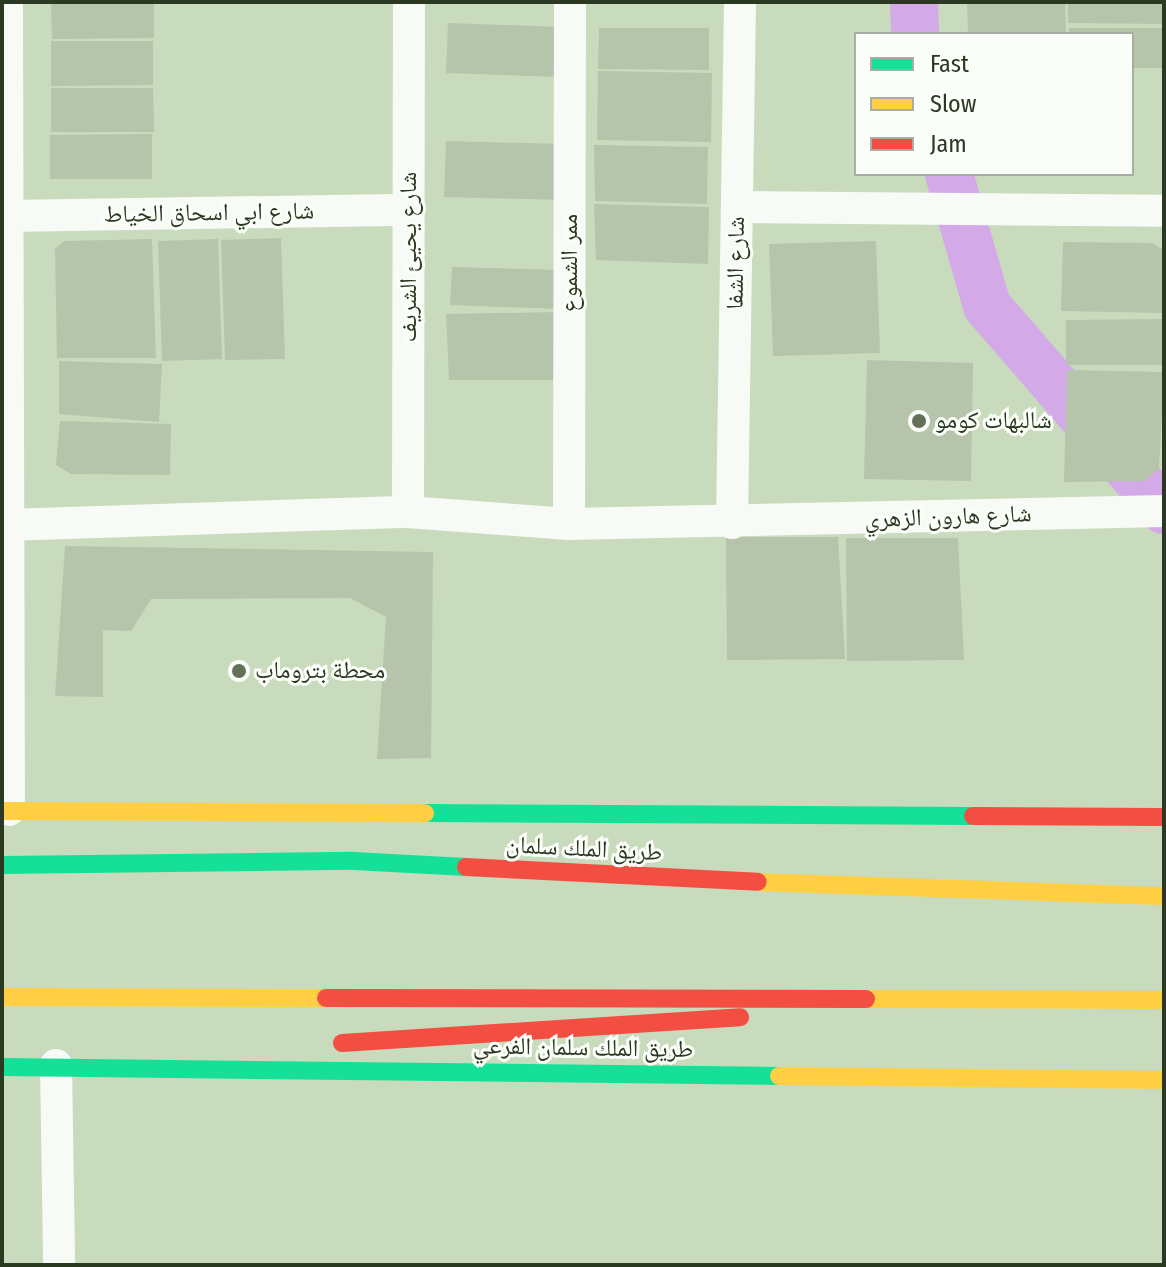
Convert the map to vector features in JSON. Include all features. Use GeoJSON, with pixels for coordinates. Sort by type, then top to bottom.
{"type":"FeatureCollection","features":[{"type":"Feature","properties":{"kind":"main road"},"geometry":{"type":"LineString","coordinates":[[5,810],[1164,817]]}},
{"type":"Feature","properties":{"kind":"main road"},"geometry":{"type":"LineString","coordinates":[[63,843],[354,861]]}},
{"type":"Feature","properties":{"kind":"main road","name":"طريق الملك سلمان"},"geometry":{"type":"LineString","coordinates":[[2,865],[354,861],[1042,896],[1164,896]]}},
{"type":"Feature","properties":{"kind":"main road"},"geometry":{"type":"LineString","coordinates":[[2,997],[1164,1000]]}},
{"type":"Feature","properties":{"kind":"main road"},"geometry":{"type":"LineString","coordinates":[[328,1044],[1006,1000]]}},
{"type":"Feature","properties":{"kind":"main road"},"geometry":{"type":"LineString","coordinates":[[56,1065],[250,1049]]}},
{"type":"Feature","properties":{"kind":"main road","name":"طريق الملك سلمان الفرعي"},"geometry":{"type":"LineString","coordinates":[[2,1067],[56,1065],[1164,1080]]}},
{"type":"Feature","properties":{"kind":"street"},"geometry":{"type":"LineString","coordinates":[[5,810],[7,2]]}},
{"type":"Feature","properties":{"kind":"street","name":"شارع يحيئ الشريف"},"geometry":{"type":"LineString","coordinates":[[408,512],[409,2]]}},
{"type":"Feature","properties":{"kind":"street","name":"ممر الشموع"},"geometry":{"type":"LineString","coordinates":[[569,524],[570,2]]}},
{"type":"Feature","properties":{"kind":"street","name":"شارع الشفا"},"geometry":{"type":"LineString","coordinates":[[732,523],[740,2]]}},
{"type":"Feature","properties":{"kind":"street"},"geometry":{"type":"LineString","coordinates":[[737,207],[1164,211]]}},
{"type":"Feature","properties":{"kind":"street","name":"شارع ابي اسحاق الخياط"},"geometry":{"type":"LineString","coordinates":[[8,216],[409,210]]}},
{"type":"Feature","properties":{"kind":"street","name":"شارع هارون الزهري"},"geometry":{"type":"LineString","coordinates":[[8,525],[408,512],[569,524],[732,523],[1164,511]]}},
{"type":"Feature","properties":{"kind":"street"},"geometry":{"type":"LineString","coordinates":[[56,1065],[59,1265]]}},
{"type":"Feature","properties":{"kind":"building"},"geometry":{"type":"Polygon","coordinates":[[[51,2],[154,2],[154,38],[52,39],[51,2]]]}},
{"type":"Feature","properties":{"kind":"building"},"geometry":{"type":"Polygon","coordinates":[[[967,2],[1065,2],[1066,32],[968,32],[967,2]]]}},
{"type":"Feature","properties":{"kind":"building"},"geometry":{"type":"Polygon","coordinates":[[[1068,2],[1164,2],[1164,24],[1068,23],[1068,2]]]}},
{"type":"Feature","properties":{"kind":"building"},"geometry":{"type":"Polygon","coordinates":[[[448,23],[564,27],[562,77],[446,73],[448,23]]]}},
{"type":"Feature","properties":{"kind":"building"},"geometry":{"type":"Polygon","coordinates":[[[599,28],[709,28],[709,70],[598,69],[599,28]]]}},
{"type":"Feature","properties":{"kind":"building"},"geometry":{"type":"Polygon","coordinates":[[[1069,28],[1164,28],[1164,68],[1134,68],[1134,32],[1069,32],[1069,28]]]}},
{"type":"Feature","properties":{"kind":"building"},"geometry":{"type":"Polygon","coordinates":[[[51,41],[153,41],[153,85],[51,86],[51,41]]]}},
{"type":"Feature","properties":{"kind":"building"},"geometry":{"type":"Polygon","coordinates":[[[598,71],[712,73],[711,142],[597,140],[598,71]]]}},
{"type":"Feature","properties":{"kind":"building"},"geometry":{"type":"Polygon","coordinates":[[[51,88],[153,88],[154,132],[51,132],[51,88]]]}},
{"type":"Feature","properties":{"kind":"building"},"geometry":{"type":"Polygon","coordinates":[[[152,134],[152,179],[50,179],[50,135],[152,134]]]}},
{"type":"Feature","properties":{"kind":"building"},"geometry":{"type":"Polygon","coordinates":[[[446,141],[564,144],[563,200],[444,197],[446,141]]]}},
{"type":"Feature","properties":{"kind":"building"},"geometry":{"type":"Polygon","coordinates":[[[594,145],[708,147],[707,204],[595,201],[594,145]]]}},
{"type":"Feature","properties":{"kind":"building"},"geometry":{"type":"Polygon","coordinates":[[[594,204],[709,207],[708,264],[596,260],[594,204]]]}},
{"type":"Feature","properties":{"kind":"building"},"geometry":{"type":"Polygon","coordinates":[[[281,238],[285,359],[225,360],[221,240],[281,238]]]}},
{"type":"Feature","properties":{"kind":"building"},"geometry":{"type":"Polygon","coordinates":[[[152,239],[156,358],[57,358],[55,249],[64,241],[152,239]]]}},
{"type":"Feature","properties":{"kind":"building"},"geometry":{"type":"Polygon","coordinates":[[[218,239],[222,359],[162,361],[158,241],[218,239]]]}},
{"type":"Feature","properties":{"kind":"building"},"geometry":{"type":"Polygon","coordinates":[[[876,241],[880,353],[773,356],[769,244],[876,241]]]}},
{"type":"Feature","properties":{"kind":"building"},"geometry":{"type":"Polygon","coordinates":[[[1063,242],[1152,243],[1164,250],[1164,313],[1061,311],[1063,242]]]}},
{"type":"Feature","properties":{"kind":"building"},"geometry":{"type":"Polygon","coordinates":[[[452,267],[561,270],[561,309],[450,305],[452,267]]]}},
{"type":"Feature","properties":{"kind":"building"},"geometry":{"type":"Polygon","coordinates":[[[559,312],[562,380],[449,380],[446,314],[559,312]]]}},
{"type":"Feature","properties":{"kind":"building"},"geometry":{"type":"Polygon","coordinates":[[[1164,319],[1164,365],[1066,365],[1066,320],[1164,319]]]}},
{"type":"Feature","properties":{"kind":"building","name":"شالبهات كومو"},"geometry":{"type":"Polygon","coordinates":[[[867,360],[973,363],[971,481],[864,479],[867,360]]]}},
{"type":"Feature","properties":{"kind":"building"},"geometry":{"type":"Polygon","coordinates":[[[59,361],[162,364],[159,422],[59,414],[59,361]]]}},
{"type":"Feature","properties":{"kind":"building"},"geometry":{"type":"Polygon","coordinates":[[[1067,370],[1164,372],[1159,468],[1145,481],[1064,482],[1067,370]]]}},
{"type":"Feature","properties":{"kind":"building"},"geometry":{"type":"Polygon","coordinates":[[[60,421],[171,424],[170,475],[71,474],[56,465],[60,421]]]}},
{"type":"Feature","properties":{"kind":"building"},"geometry":{"type":"Polygon","coordinates":[[[726,537],[838,537],[845,659],[727,660],[726,537]]]}},
{"type":"Feature","properties":{"kind":"building"},"geometry":{"type":"Polygon","coordinates":[[[846,538],[958,538],[964,660],[847,661],[846,538]]]}},
{"type":"Feature","properties":{"kind":"building"},"geometry":{"type":"Polygon","coordinates":[[[65,546],[433,552],[431,758],[377,759],[386,617],[350,598],[151,599],[131,631],[103,630],[103,697],[55,696],[65,546]]]}},
{"type":"Feature","properties":{"kind":"waterway"},"geometry":{"type":"LineString","coordinates":[[914,2],[915,32]]}},
{"type":"Feature","properties":{"kind":"waterway"},"geometry":{"type":"LineString","coordinates":[[950,176],[987,306],[1164,510]]}},
{"type":"Feature","properties":{"kind":"traffic: fast"},"geometry":{"type":"LineString","coordinates":[[425,813],[973,816]]}},
{"type":"Feature","properties":{"kind":"traffic: fast"},"geometry":{"type":"LineString","coordinates":[[2,865],[354,861],[466,867]]}},
{"type":"Feature","properties":{"kind":"traffic: fast"},"geometry":{"type":"LineString","coordinates":[[2,1067],[779,1076]]}},
{"type":"Feature","properties":{"kind":"traffic: slow"},"geometry":{"type":"LineString","coordinates":[[2,811],[425,813]]}},
{"type":"Feature","properties":{"kind":"traffic: slow"},"geometry":{"type":"LineString","coordinates":[[758,882],[1164,896]]}},
{"type":"Feature","properties":{"kind":"traffic: slow"},"geometry":{"type":"LineString","coordinates":[[2,997],[326,998]]}},
{"type":"Feature","properties":{"kind":"traffic: slow"},"geometry":{"type":"LineString","coordinates":[[866,999],[1164,1000]]}},
{"type":"Feature","properties":{"kind":"traffic: slow"},"geometry":{"type":"LineString","coordinates":[[779,1076],[1164,1080]]}},
{"type":"Feature","properties":{"kind":"traffic: jam"},"geometry":{"type":"LineString","coordinates":[[973,816],[1164,817]]}},
{"type":"Feature","properties":{"kind":"traffic: jam"},"geometry":{"type":"LineString","coordinates":[[466,867],[758,882]]}},
{"type":"Feature","properties":{"kind":"traffic: jam"},"geometry":{"type":"LineString","coordinates":[[326,998],[866,999]]}},
{"type":"Feature","properties":{"kind":"traffic: jam"},"geometry":{"type":"LineString","coordinates":[[342,1043],[740,1017]]}},
{"type":"Feature","properties":{"kind":"place","name":"شالبهات كومو"},"geometry":{"type":"Point","coordinates":[919,421]}},
{"type":"Feature","properties":{"kind":"place","name":"محطة بتروماب"},"geometry":{"type":"Point","coordinates":[239,671]}}]}
